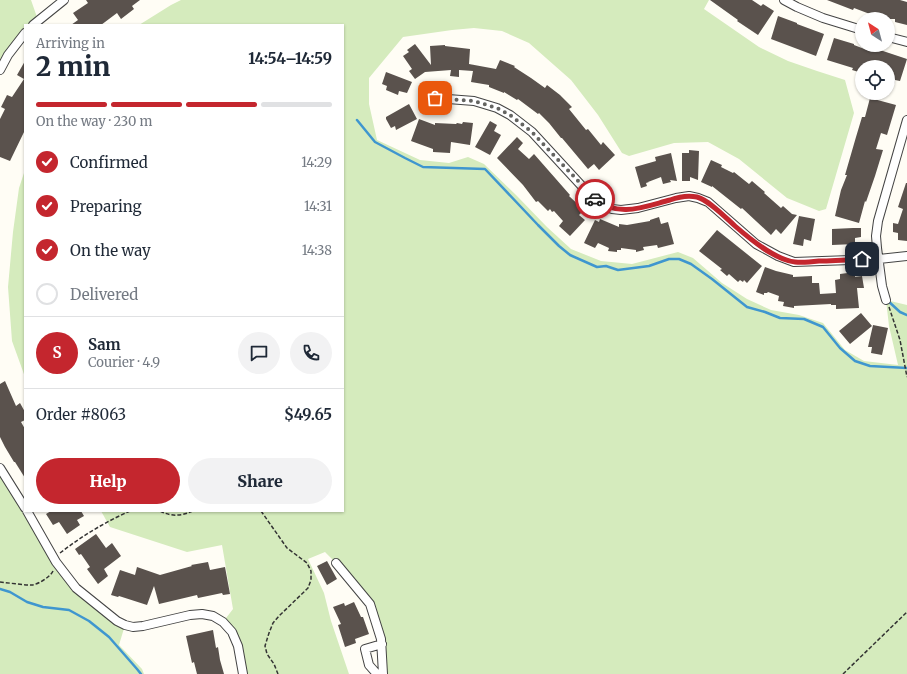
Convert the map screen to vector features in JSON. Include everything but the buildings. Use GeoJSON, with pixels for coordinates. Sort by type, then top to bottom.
{"type":"FeatureCollection","features":[{"type":"Feature","properties":{"kind":"street"},"geometry":{"type":"LineString","coordinates":[[34,24],[64,0]]}},
{"type":"Feature","properties":{"kind":"street"},"geometry":{"type":"LineString","coordinates":[[784,0],[823,18],[855,28]]}},
{"type":"Feature","properties":{"kind":"street"},"geometry":{"type":"LineString","coordinates":[[0,70],[8,54],[24,34]]}},
{"type":"Feature","properties":{"kind":"street"},"geometry":{"type":"LineString","coordinates":[[895,39],[907,42]]}},
{"type":"Feature","properties":{"kind":"street"},"geometry":{"type":"LineString","coordinates":[[435,98],[474,101],[497,108],[510,115],[532,132],[591,196],[612,209],[621,210],[638,208],[688,196],[708,202],[756,244],[778,256],[794,262],[879,259],[907,256]]}},
{"type":"Feature","properties":{"kind":"street"},"geometry":{"type":"LineString","coordinates":[[886,300],[882,286],[876,236],[878,221],[907,120]]}},
{"type":"Feature","properties":{"kind":"street"},"geometry":{"type":"LineString","coordinates":[[0,468],[24,506]]}},
{"type":"Feature","properties":{"kind":"street"},"geometry":{"type":"LineString","coordinates":[[28,512],[56,562],[76,588],[117,621],[133,627],[202,614],[213,616],[223,622],[232,632],[238,646],[243,674]]}},
{"type":"Feature","properties":{"kind":"street"},"geometry":{"type":"LineString","coordinates":[[336,563],[370,604],[382,639],[383,674]]}},
{"type":"Feature","properties":{"kind":"street"},"geometry":{"type":"LineString","coordinates":[[377,674],[369,665],[365,649],[382,644]]}},
{"type":"Feature","properties":{"kind":"path"},"geometry":{"type":"LineString","coordinates":[[886,300],[900,340],[907,377]]}},
{"type":"Feature","properties":{"kind":"path"},"geometry":{"type":"LineString","coordinates":[[0,582],[33,585],[44,580],[52,574],[58,555],[104,523],[128,512]]}},
{"type":"Feature","properties":{"kind":"path"},"geometry":{"type":"LineString","coordinates":[[162,512],[167,514],[182,515],[190,512]]}},
{"type":"Feature","properties":{"kind":"path"},"geometry":{"type":"LineString","coordinates":[[262,512],[287,548],[307,563],[311,571],[311,580],[308,588],[279,616],[273,623],[269,633],[265,646],[267,654],[274,664],[278,674]]}},
{"type":"Feature","properties":{"kind":"path"},"geometry":{"type":"LineString","coordinates":[[843,674],[907,612]]}},
{"type":"Feature","properties":{"kind":"green space"},"geometry":{"type":"Polygon","coordinates":[[[0,0],[31,0],[38,20],[34,24],[24,24],[24,34],[0,70],[0,0]]]}},
{"type":"Feature","properties":{"kind":"green space"},"geometry":{"type":"Polygon","coordinates":[[[181,0],[709,0],[704,9],[759,47],[788,61],[845,80],[854,113],[826,209],[819,211],[787,198],[739,159],[708,142],[674,143],[629,156],[622,153],[598,115],[571,80],[529,43],[502,31],[474,28],[403,37],[369,78],[369,104],[377,140],[420,160],[449,163],[468,157],[484,164],[571,249],[601,261],[632,264],[678,252],[693,258],[722,283],[747,299],[771,310],[799,315],[823,323],[845,350],[864,361],[898,365],[889,326],[886,300],[907,305],[907,674],[383,674],[373,614],[336,563],[325,552],[308,559],[324,593],[331,621],[349,674],[243,674],[238,646],[223,622],[233,609],[222,545],[187,552],[110,527],[102,512],[344,512],[344,24],[141,24],[181,0]]]}},
{"type":"Feature","properties":{"kind":"green space"},"geometry":{"type":"Polygon","coordinates":[[[24,173],[24,374],[12,341],[8,287],[19,188],[24,173]]]}},
{"type":"Feature","properties":{"kind":"green space"},"geometry":{"type":"Polygon","coordinates":[[[0,468],[24,506],[24,512],[28,512],[76,588],[125,625],[119,645],[142,669],[144,674],[0,674],[0,468]]]}},
{"type":"Feature","properties":{"kind":"waterway"},"geometry":{"type":"LineString","coordinates":[[357,120],[375,142],[423,167],[485,169],[538,225],[570,255],[597,267],[606,266],[618,270],[649,266],[669,259],[679,259],[691,264],[747,307],[780,318],[804,319],[823,327],[840,348],[855,361],[870,366],[907,368]]}},
{"type":"Feature","properties":{"kind":"waterway"},"geometry":{"type":"LineString","coordinates":[[887,300],[900,312],[907,315]]}},
{"type":"Feature","properties":{"kind":"waterway"},"geometry":{"type":"LineString","coordinates":[[0,589],[10,592],[27,602],[43,607],[69,610],[89,621],[109,637],[141,674]]}},
{"type":"Feature","properties":{"kind":"way so far"},"geometry":{"type":"LineString","coordinates":[[435,98],[474,101],[497,108],[510,115],[532,132],[595,199]]}},
{"type":"Feature","properties":{"kind":"route"},"geometry":{"type":"LineString","coordinates":[[595,199],[612,209],[621,210],[638,208],[688,196],[698,198],[708,202],[756,244],[778,256],[794,262],[862,259]]}}]}
